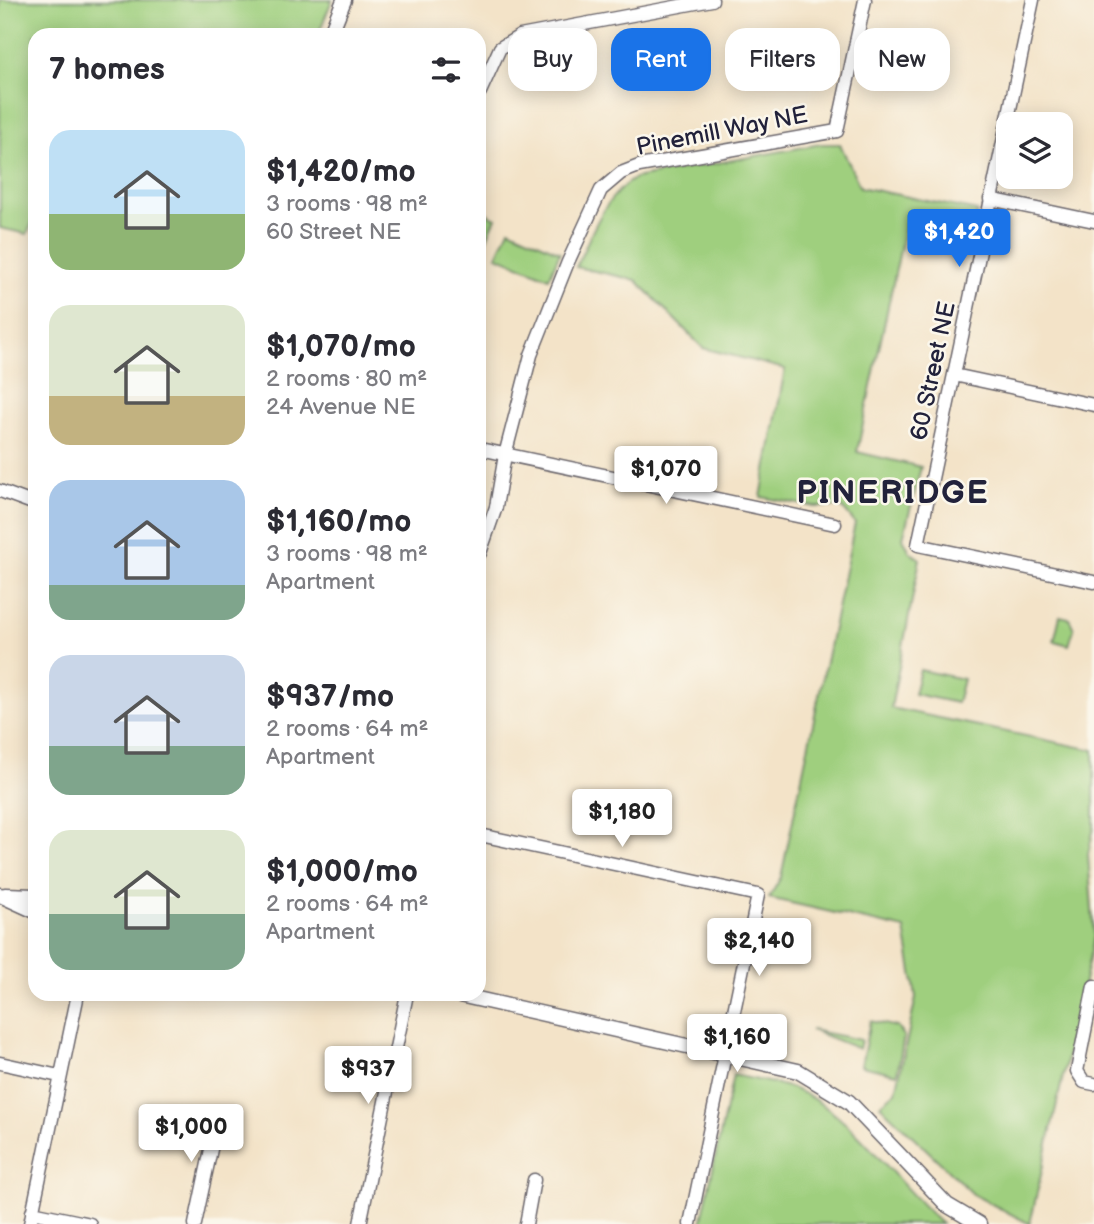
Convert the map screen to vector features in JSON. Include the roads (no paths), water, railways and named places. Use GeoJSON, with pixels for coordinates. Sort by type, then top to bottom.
{"type":"FeatureCollection","features":[{"type":"Feature","properties":{"kind":"street"},"geometry":{"type":"LineString","coordinates":[[333,28],[344,0]]}},
{"type":"Feature","properties":{"kind":"street"},"geometry":{"type":"LineString","coordinates":[[486,79],[500,48],[520,37],[712,0]]}},
{"type":"Feature","properties":{"kind":"street","name":"Pinemill Way NE"},"geometry":{"type":"LineString","coordinates":[[505,455],[531,355],[568,262],[601,190],[621,173],[639,166],[837,131],[865,0]]}},
{"type":"Feature","properties":{"kind":"street","name":"60 Street NE"},"geometry":{"type":"LineString","coordinates":[[1033,0],[919,545],[1094,582]]}},
{"type":"Feature","properties":{"kind":"street"},"geometry":{"type":"LineString","coordinates":[[990,199],[1094,221]]}},
{"type":"Feature","properties":{"kind":"street"},"geometry":{"type":"LineString","coordinates":[[954,375],[1094,405]]}},
{"type":"Feature","properties":{"kind":"street"},"geometry":{"type":"LineString","coordinates":[[486,450],[835,524]]}},
{"type":"Feature","properties":{"kind":"street"},"geometry":{"type":"LineString","coordinates":[[486,536],[496,507],[505,455]]}},
{"type":"Feature","properties":{"kind":"street"},"geometry":{"type":"LineString","coordinates":[[0,491],[28,501]]}},
{"type":"Feature","properties":{"kind":"street"},"geometry":{"type":"LineString","coordinates":[[486,836],[758,895],[690,1224]]}},
{"type":"Feature","properties":{"kind":"street"},"geometry":{"type":"LineString","coordinates":[[0,895],[28,896]]}},
{"type":"Feature","properties":{"kind":"street"},"geometry":{"type":"LineString","coordinates":[[0,895],[28,909]]}},
{"type":"Feature","properties":{"kind":"street"},"geometry":{"type":"LineString","coordinates":[[1094,986],[1077,1071],[1084,1082],[1094,1084]]}},
{"type":"Feature","properties":{"kind":"street"},"geometry":{"type":"LineString","coordinates":[[76,1001],[31,1218],[90,1224]]}},
{"type":"Feature","properties":{"kind":"street"},"geometry":{"type":"LineString","coordinates":[[360,1224],[406,1001]]}},
{"type":"Feature","properties":{"kind":"street"},"geometry":{"type":"LineString","coordinates":[[486,1001],[799,1071],[849,1102],[947,1205],[979,1224]]}},
{"type":"Feature","properties":{"kind":"street"},"geometry":{"type":"LineString","coordinates":[[0,1063],[60,1076]]}},
{"type":"Feature","properties":{"kind":"street"},"geometry":{"type":"LineString","coordinates":[[195,1224],[219,1112]]}},
{"type":"Feature","properties":{"kind":"street"},"geometry":{"type":"LineString","coordinates":[[526,1224],[534,1181]]}},
{"type":"Feature","properties":{"kind":"district","name":"PINERIDGE"},"geometry":{"type":"Point","coordinates":[893,493]}}]}
